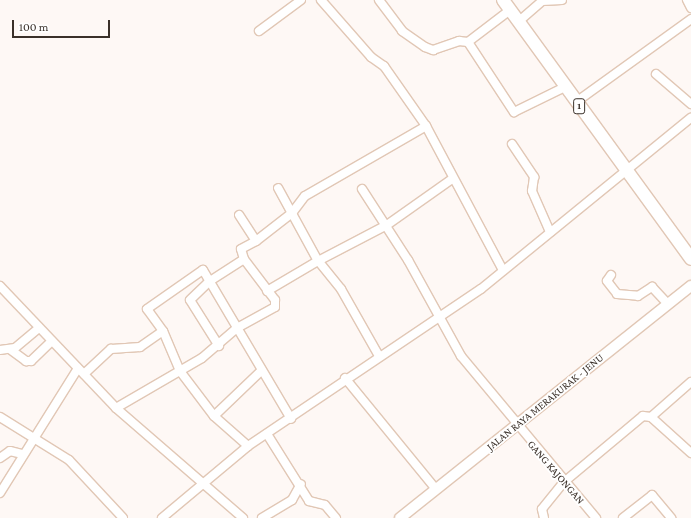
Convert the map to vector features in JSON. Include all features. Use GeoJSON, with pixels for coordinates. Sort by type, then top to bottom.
{"type":"FeatureCollection","features":[{"type":"Feature","properties":{"kind":"highway","name":"1"},"geometry":{"type":"LineString","coordinates":[[502,0],[691,260]]}},
{"type":"Feature","properties":{"kind":"main road","name":"JALAN RAYA MERAKURAK - JENU"},"geometry":{"type":"LineString","coordinates":[[400,518],[691,286]]}},
{"type":"Feature","properties":{"kind":"street"},"geometry":{"type":"LineString","coordinates":[[259,31],[301,0]]}},
{"type":"Feature","properties":{"kind":"street"},"geometry":{"type":"LineString","coordinates":[[321,0],[358,43],[384,66],[426,126],[452,179],[503,270]]}},
{"type":"Feature","properties":{"kind":"street"},"geometry":{"type":"LineString","coordinates":[[379,0],[402,31],[425,47],[433,50],[458,40],[468,42],[516,113],[564,86]]}},
{"type":"Feature","properties":{"kind":"street"},"geometry":{"type":"LineString","coordinates":[[518,22],[539,3],[562,0]]}},
{"type":"Feature","properties":{"kind":"street"},"geometry":{"type":"LineString","coordinates":[[687,0],[691,8]]}},
{"type":"Feature","properties":{"kind":"street"},"geometry":{"type":"LineString","coordinates":[[468,42],[510,10]]}},
{"type":"Feature","properties":{"kind":"street"},"geometry":{"type":"LineString","coordinates":[[576,102],[691,19]]}},
{"type":"Feature","properties":{"kind":"street"},"geometry":{"type":"LineString","coordinates":[[656,74],[691,104]]}},
{"type":"Feature","properties":{"kind":"street"},"geometry":{"type":"LineString","coordinates":[[162,518],[248,446],[291,419],[345,378],[440,318],[627,172],[691,118]]}},
{"type":"Feature","properties":{"kind":"street"},"geometry":{"type":"LineString","coordinates":[[116,408],[219,346],[237,328],[275,307],[275,300],[244,258],[241,249],[256,241],[292,213],[305,196],[426,126]]}},
{"type":"Feature","properties":{"kind":"street"},"geometry":{"type":"LineString","coordinates":[[512,144],[534,177],[532,190],[550,232]]}},
{"type":"Feature","properties":{"kind":"street"},"geometry":{"type":"LineString","coordinates":[[267,291],[318,261],[387,225],[452,179]]}},
{"type":"Feature","properties":{"kind":"street"},"geometry":{"type":"LineString","coordinates":[[278,188],[318,261],[341,289],[379,356]]}},
{"type":"Feature","properties":{"kind":"street","name":"GANG KAJONGAN"},"geometry":{"type":"LineString","coordinates":[[362,190],[387,225],[461,356],[516,425],[596,518]]}},
{"type":"Feature","properties":{"kind":"street"},"geometry":{"type":"LineString","coordinates":[[239,216],[256,241]]}},
{"type":"Feature","properties":{"kind":"street"},"geometry":{"type":"LineString","coordinates":[[219,346],[190,302],[210,281],[244,258]]}},
{"type":"Feature","properties":{"kind":"street"},"geometry":{"type":"LineString","coordinates":[[248,446],[214,416],[180,370],[162,331],[148,307],[201,271],[205,272],[291,419]]}},
{"type":"Feature","properties":{"kind":"street"},"geometry":{"type":"LineString","coordinates":[[611,275],[607,281],[617,294],[638,296],[652,287],[668,304]]}},
{"type":"Feature","properties":{"kind":"street"},"geometry":{"type":"LineString","coordinates":[[0,286],[38,329],[116,408],[202,485],[242,518]]}},
{"type":"Feature","properties":{"kind":"street"},"geometry":{"type":"LineString","coordinates":[[11,350],[38,329]]}},
{"type":"Feature","properties":{"kind":"street"},"geometry":{"type":"LineString","coordinates":[[84,374],[111,349],[136,348],[162,331]]}},
{"type":"Feature","properties":{"kind":"street"},"geometry":{"type":"LineString","coordinates":[[0,350],[11,350],[31,361],[51,342]]}},
{"type":"Feature","properties":{"kind":"street"},"geometry":{"type":"LineString","coordinates":[[0,493],[33,435],[78,368]]}},
{"type":"Feature","properties":{"kind":"street"},"geometry":{"type":"LineString","coordinates":[[214,416],[262,370]]}},
{"type":"Feature","properties":{"kind":"street"},"geometry":{"type":"LineString","coordinates":[[345,378],[436,489]]}},
{"type":"Feature","properties":{"kind":"street"},"geometry":{"type":"LineString","coordinates":[[544,518],[542,509],[564,482],[643,416],[651,416],[691,382]]}},
{"type":"Feature","properties":{"kind":"street"},"geometry":{"type":"LineString","coordinates":[[651,416],[691,453]]}},
{"type":"Feature","properties":{"kind":"street"},"geometry":{"type":"LineString","coordinates":[[0,417],[33,435],[80,469],[123,518]]}},
{"type":"Feature","properties":{"kind":"street"},"geometry":{"type":"LineString","coordinates":[[267,434],[300,484],[309,502],[325,505],[336,518]]}},
{"type":"Feature","properties":{"kind":"street"},"geometry":{"type":"LineString","coordinates":[[0,458],[10,451],[22,454]]}},
{"type":"Feature","properties":{"kind":"street"},"geometry":{"type":"LineString","coordinates":[[262,518],[292,500],[300,484]]}},
{"type":"Feature","properties":{"kind":"street"},"geometry":{"type":"LineString","coordinates":[[622,518],[652,495],[671,518]]}}]}
